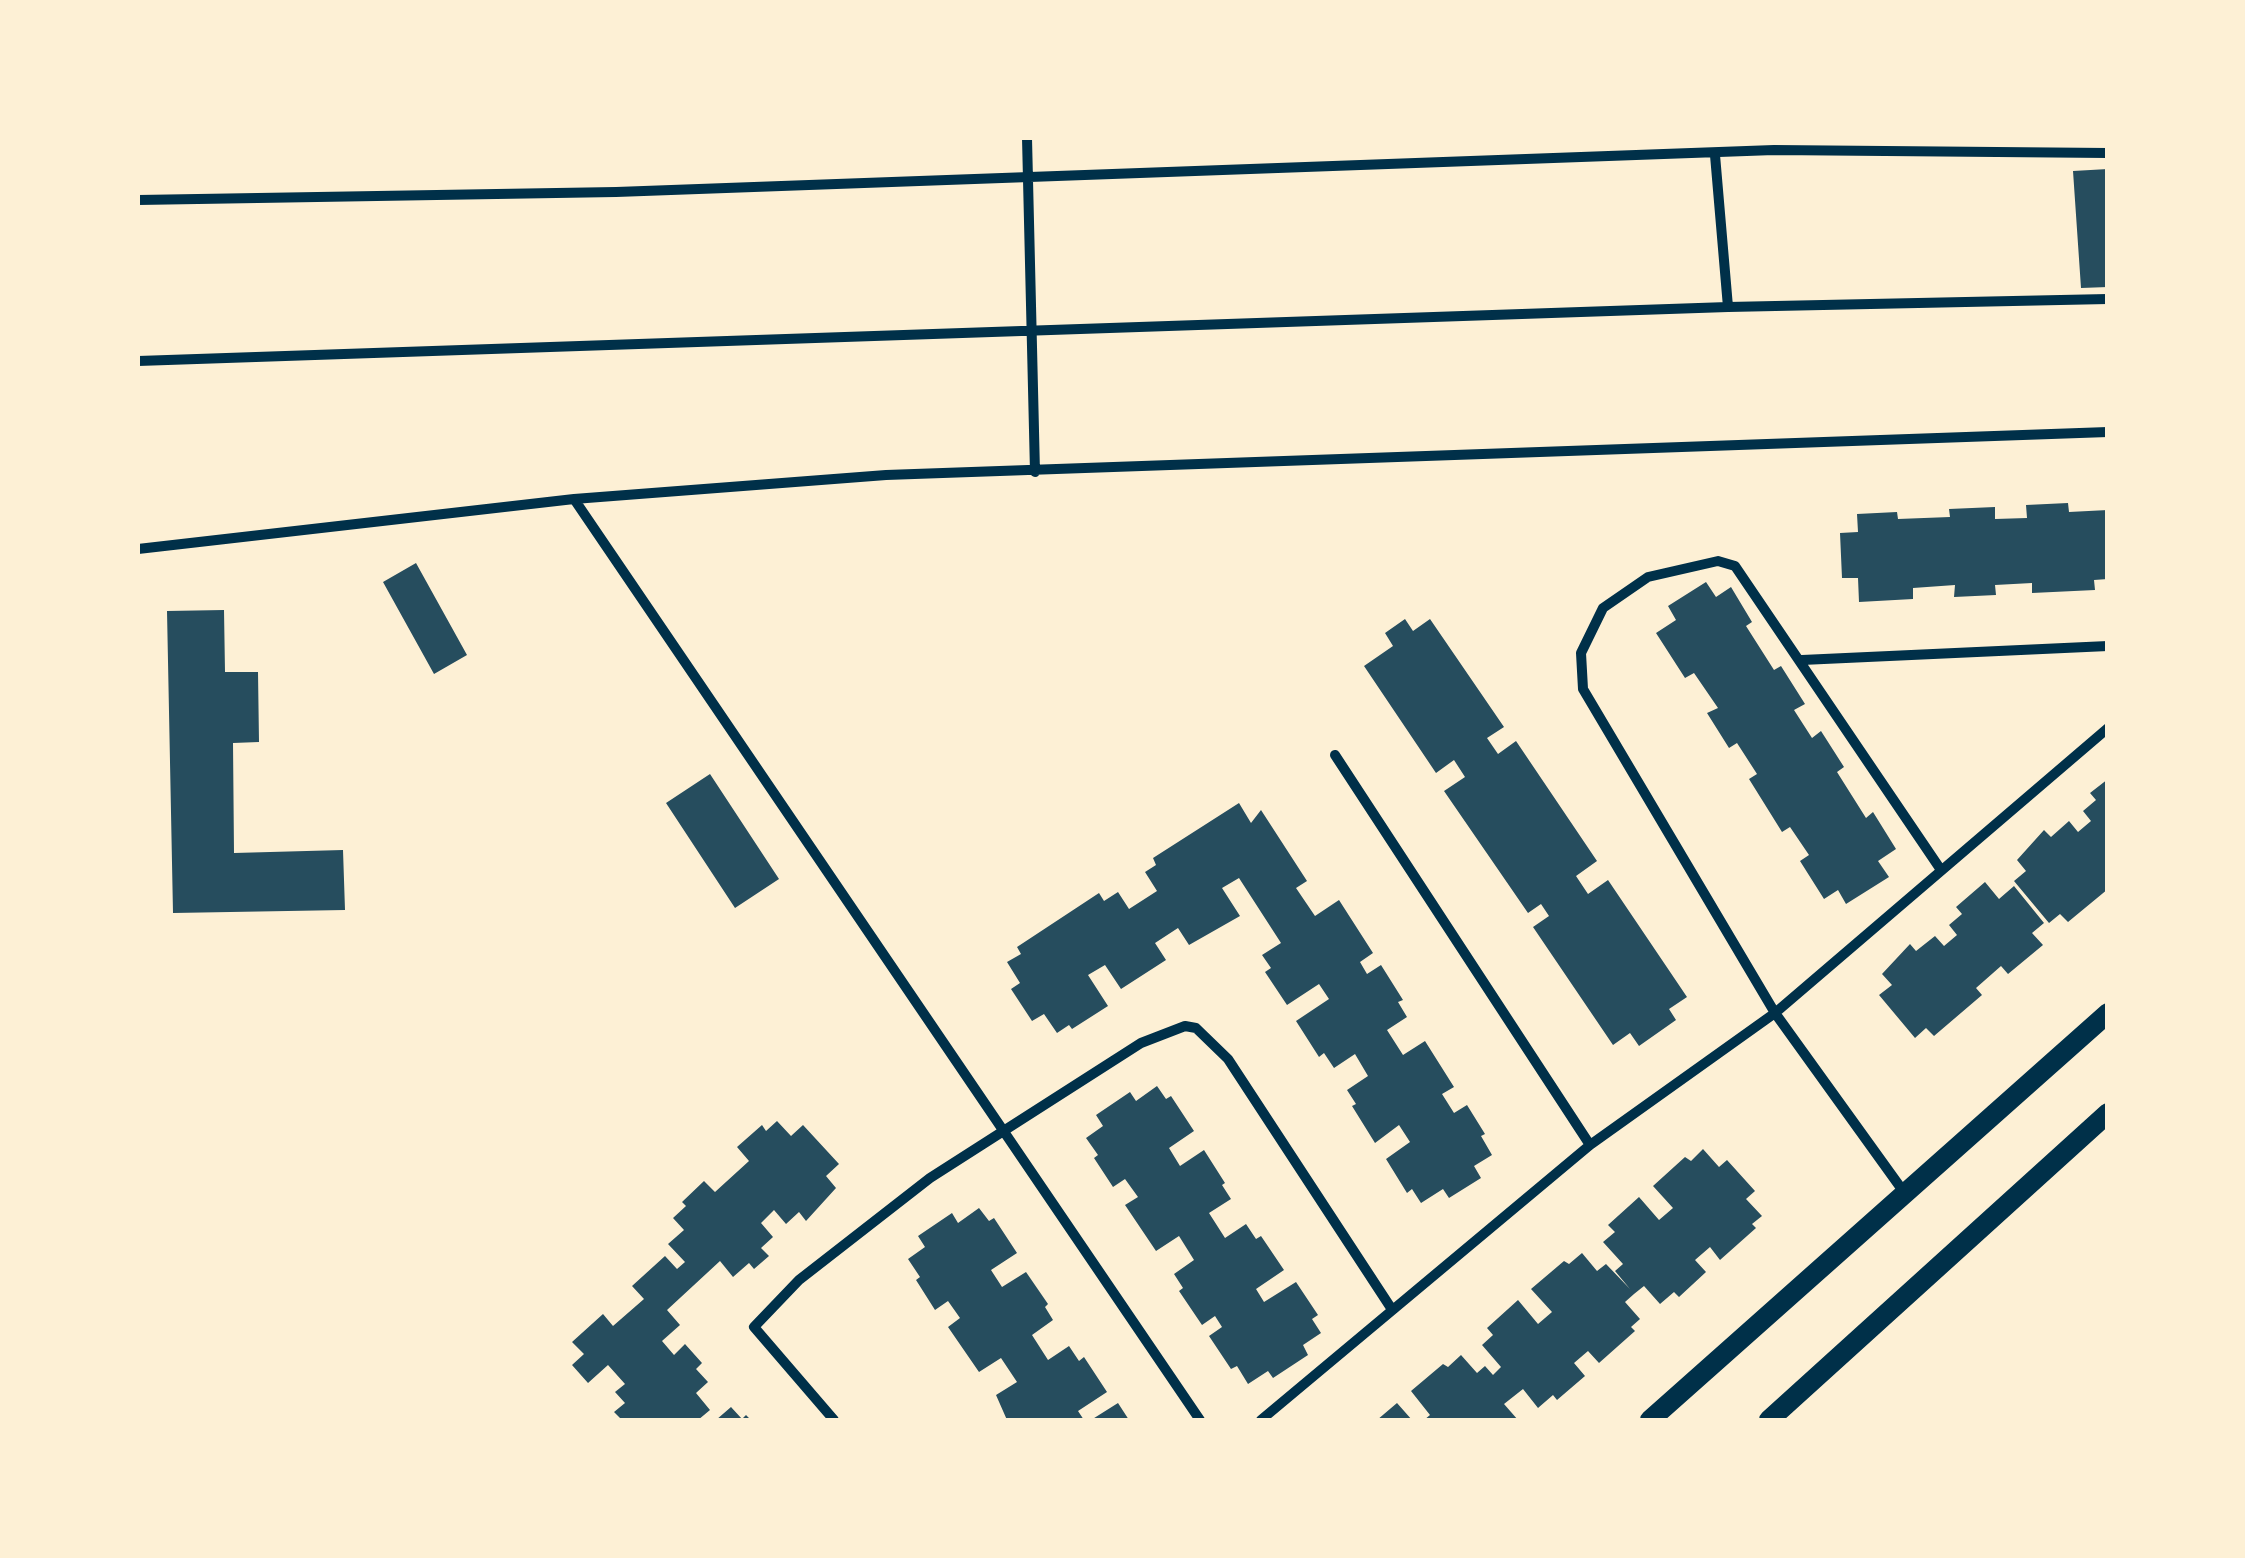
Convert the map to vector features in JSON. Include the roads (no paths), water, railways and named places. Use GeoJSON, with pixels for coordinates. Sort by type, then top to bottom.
{"type":"FeatureCollection","features":[{"type":"Feature","properties":{"kind":"main road"},"geometry":{"type":"LineString","coordinates":[[1650,1420],[2108,1013]]}},
{"type":"Feature","properties":{"kind":"main road"},"geometry":{"type":"LineString","coordinates":[[1770,1420],[2108,1113]]}},
{"type":"Feature","properties":{"kind":"street"},"geometry":{"type":"LineString","coordinates":[[1028,138],[1035,472]]}},
{"type":"Feature","properties":{"kind":"street"},"geometry":{"type":"LineString","coordinates":[[1774,138],[1774,150]]}},
{"type":"Feature","properties":{"kind":"street"},"geometry":{"type":"LineString","coordinates":[[138,200],[616,192],[1774,150],[2108,153]]}},
{"type":"Feature","properties":{"kind":"street"},"geometry":{"type":"LineString","coordinates":[[1715,155],[1728,306]]}},
{"type":"Feature","properties":{"kind":"street"},"geometry":{"type":"LineString","coordinates":[[138,361],[1728,306],[2108,299]]}},
{"type":"Feature","properties":{"kind":"street"},"geometry":{"type":"LineString","coordinates":[[138,549],[574,500],[886,475],[2108,432]]}},
{"type":"Feature","properties":{"kind":"street"},"geometry":{"type":"LineString","coordinates":[[574,500],[1200,1420]]}},
{"type":"Feature","properties":{"kind":"street"},"geometry":{"type":"LineString","coordinates":[[1906,1196],[1775,1012],[1583,689],[1580,652],[1603,608],[1648,577],[1718,561],[1735,566],[1748,579],[1941,870]]}},
{"type":"Feature","properties":{"kind":"street"},"geometry":{"type":"LineString","coordinates":[[1802,660],[2108,646]]}},
{"type":"Feature","properties":{"kind":"street"},"geometry":{"type":"LineString","coordinates":[[1261,1420],[1590,1144],[1775,1012],[2108,728]]}},
{"type":"Feature","properties":{"kind":"street"},"geometry":{"type":"LineString","coordinates":[[1335,755],[1590,1144]]}},
{"type":"Feature","properties":{"kind":"street"},"geometry":{"type":"LineString","coordinates":[[834,1420],[754,1327],[799,1280],[930,1178],[1141,1043],[1184,1026],[1196,1028],[1228,1059],[1391,1308]]}}]}
